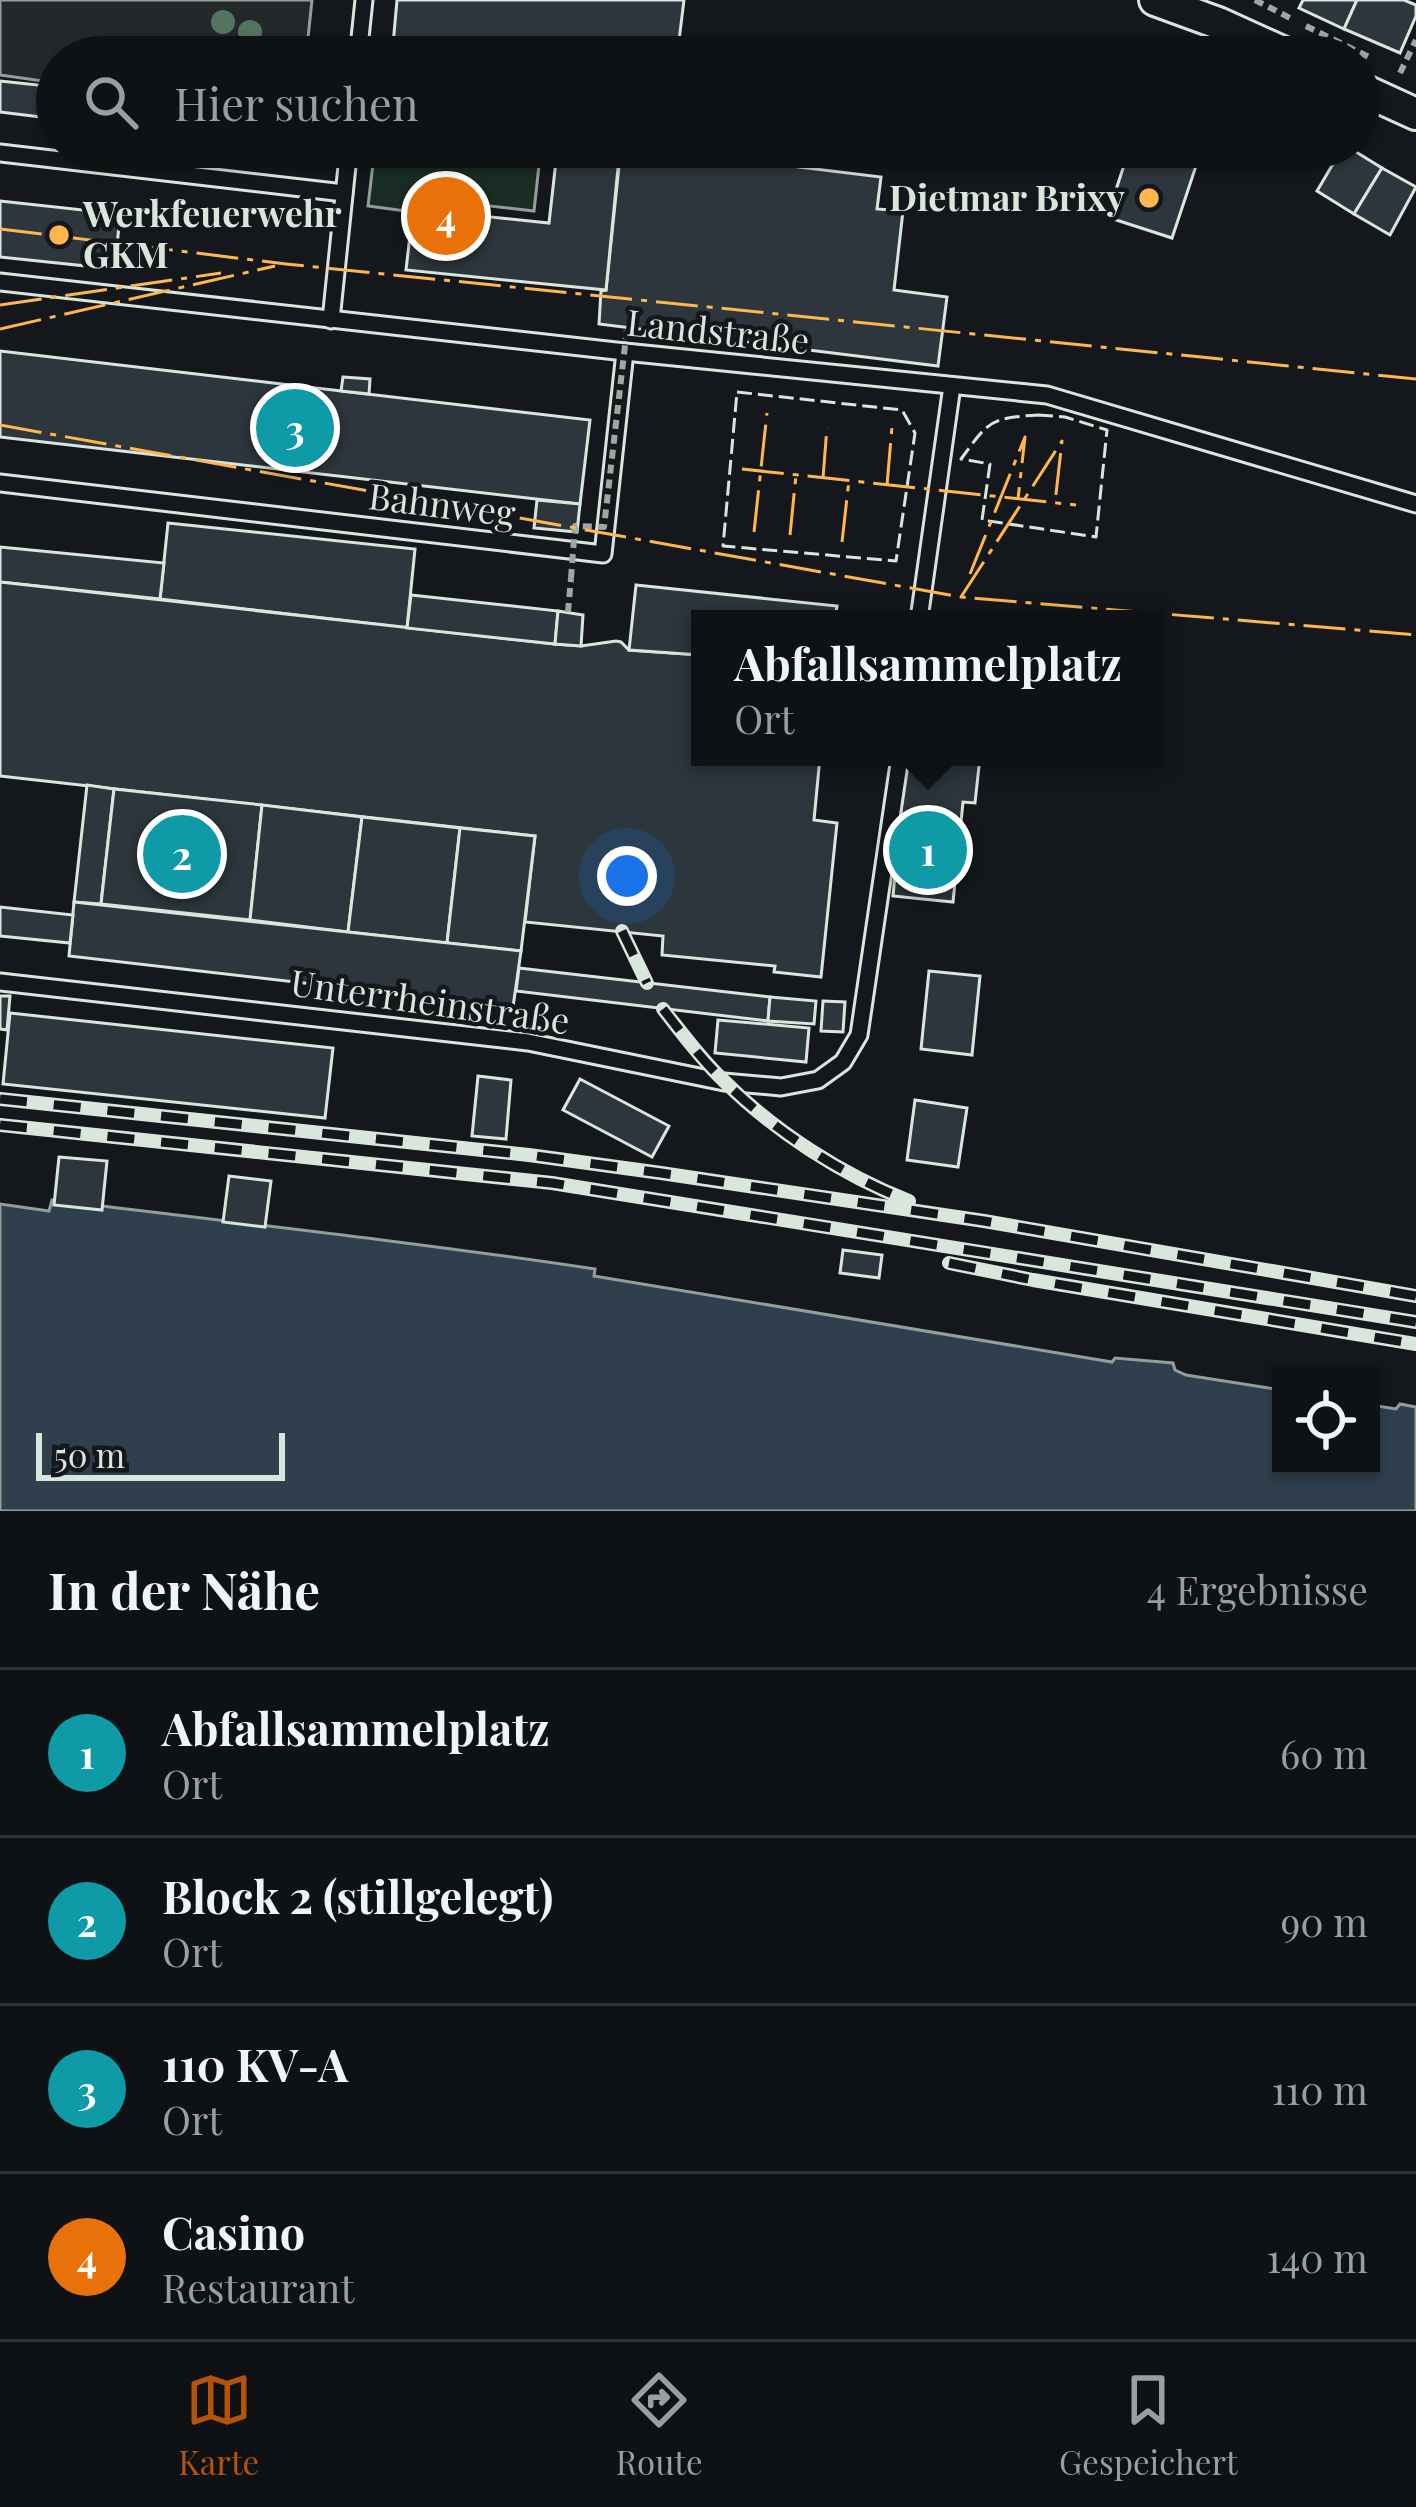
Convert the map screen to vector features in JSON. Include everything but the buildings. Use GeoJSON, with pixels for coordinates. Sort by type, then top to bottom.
{"type":"FeatureCollection","features":[{"type":"Feature","properties":{"kind":"street"},"geometry":{"type":"LineString","coordinates":[[1155,0],[1247,36]]}},
{"type":"Feature","properties":{"kind":"street"},"geometry":{"type":"LineString","coordinates":[[1380,98],[1416,114]]}},
{"type":"Feature","properties":{"kind":"lane"},"geometry":{"type":"LineString","coordinates":[[360,36],[364,0]]}},
{"type":"Feature","properties":{"kind":"lane"},"geometry":{"type":"LineString","coordinates":[[0,153],[36,157]]}},
{"type":"Feature","properties":{"kind":"lane"},"geometry":{"type":"LineString","coordinates":[[129,168],[344,193]]}},
{"type":"Feature","properties":{"kind":"lane"},"geometry":{"type":"LineString","coordinates":[[331,320],[347,168]]}},
{"type":"Feature","properties":{"kind":"lane","name":"Landstraße"},"geometry":{"type":"LineString","coordinates":[[0,282],[1047,395],[1416,503]]}},
{"type":"Feature","properties":{"kind":"lane","name":"Bahnweg"},"geometry":{"type":"LineString","coordinates":[[0,483],[603,554],[625,352]]}},
{"type":"Feature","properties":{"kind":"lane"},"geometry":{"type":"LineString","coordinates":[[921,610],[952,386]]}},
{"type":"Feature","properties":{"kind":"lane","name":"Unterrheinstraße"},"geometry":{"type":"LineString","coordinates":[[0,982],[529,1042],[724,1082],[781,1088],[818,1080],[843,1061],[859,1035],[899,766]]}},
{"type":"Feature","properties":{"kind":"path"},"geometry":{"type":"LineString","coordinates":[[1255,0],[1328,36]]}},
{"type":"Feature","properties":{"kind":"path"},"geometry":{"type":"LineString","coordinates":[[1416,40],[1400,73],[1416,79]]}},
{"type":"Feature","properties":{"kind":"path"},"geometry":{"type":"LineString","coordinates":[[568,612],[575,526],[604,527],[627,328]]}},
{"type":"Feature","properties":{"kind":"green space"},"geometry":{"type":"Polygon","coordinates":[[[373,168],[539,168],[534,211],[408,197],[406,211],[368,206],[373,168]]]}},
{"type":"Feature","properties":{"kind":"shaded area"},"geometry":{"type":"Polygon","coordinates":[[[0,0],[312,0],[308,36],[36,36],[36,80],[0,75],[0,0]]]}},
{"type":"Feature","properties":{"kind":"water"},"geometry":{"type":"Polygon","coordinates":[[[52,1200],[391,1241],[595,1269],[594,1276],[1112,1362],[1115,1358],[1173,1363],[1175,1370],[1186,1375],[1272,1389],[1272,1475],[1380,1475],[1380,1406],[1416,1407],[1416,1511],[0,1511],[0,1204],[49,1211],[52,1200]]]}},
{"type":"Feature","properties":{"kind":"railway"},"geometry":{"type":"LineString","coordinates":[[622,931],[647,983]]}},
{"type":"Feature","properties":{"kind":"railway"},"geometry":{"type":"LineString","coordinates":[[663,1009],[715,1072],[764,1117],[834,1165],[909,1201]]}},
{"type":"Feature","properties":{"kind":"railway"},"geometry":{"type":"LineString","coordinates":[[0,1099],[661,1173],[984,1221],[1416,1296]]}},
{"type":"Feature","properties":{"kind":"railway"},"geometry":{"type":"LineString","coordinates":[[0,1125],[552,1183],[1416,1322]]}},
{"type":"Feature","properties":{"kind":"railway"},"geometry":{"type":"LineString","coordinates":[[949,1263],[1416,1344]]}},
{"type":"Feature","properties":{"kind":"fence"},"geometry":{"type":"LineString","coordinates":[[737,392],[902,410],[915,433],[896,561],[723,546],[737,392]]}},
{"type":"Feature","properties":{"kind":"fence"},"geometry":{"type":"LineString","coordinates":[[1038,415],[1065,417],[1107,430],[1096,537],[982,520],[990,464],[961,459],[992,424],[1038,415]]}},
{"type":"Feature","properties":{"kind":"power"},"geometry":{"type":"LineString","coordinates":[[0,229],[286,264],[1416,379]]}},
{"type":"Feature","properties":{"kind":"power"},"geometry":{"type":"LineString","coordinates":[[0,329],[275,266]]}},
{"type":"Feature","properties":{"kind":"power"},"geometry":{"type":"LineString","coordinates":[[0,305],[221,273]]}},
{"type":"Feature","properties":{"kind":"power"},"geometry":{"type":"LineString","coordinates":[[754,532],[767,413]]}},
{"type":"Feature","properties":{"kind":"power"},"geometry":{"type":"LineString","coordinates":[[0,425],[961,597],[1117,610]]}},
{"type":"Feature","properties":{"kind":"power"},"geometry":{"type":"LineString","coordinates":[[823,478],[827,427]]}},
{"type":"Feature","properties":{"kind":"power"},"geometry":{"type":"LineString","coordinates":[[887,485],[892,427]]}},
{"type":"Feature","properties":{"kind":"power"},"geometry":{"type":"LineString","coordinates":[[970,574],[1025,437],[1018,499]]}},
{"type":"Feature","properties":{"kind":"power"},"geometry":{"type":"LineString","coordinates":[[961,597],[1062,441],[1055,503]]}},
{"type":"Feature","properties":{"kind":"power"},"geometry":{"type":"LineString","coordinates":[[742,469],[1076,505]]}},
{"type":"Feature","properties":{"kind":"power"},"geometry":{"type":"LineString","coordinates":[[790,535],[796,475]]}},
{"type":"Feature","properties":{"kind":"power"},"geometry":{"type":"LineString","coordinates":[[842,542],[849,480]]}},
{"type":"Feature","properties":{"kind":"power"},"geometry":{"type":"LineString","coordinates":[[1165,614],[1416,635]]}},
{"type":"Feature","properties":{"kind":"place","name":"Dietmar Brixy"},"geometry":{"type":"Point","coordinates":[1149,198]}},
{"type":"Feature","properties":{"kind":"place","name":"Casino"},"geometry":{"type":"Point","coordinates":[446,216]}},
{"type":"Feature","properties":{"kind":"place","name":"Werkfeuerwehr GKM"},"geometry":{"type":"Point","coordinates":[59,235]}},
{"type":"Feature","properties":{"kind":"place","name":"110 KV-A"},"geometry":{"type":"Point","coordinates":[295,428]}},
{"type":"Feature","properties":{"kind":"place","name":"Abfallsammelplatz"},"geometry":{"type":"Point","coordinates":[928,850]}},
{"type":"Feature","properties":{"kind":"place","name":"Block 2 (stillgelegt)"},"geometry":{"type":"Point","coordinates":[182,854]}}]}
